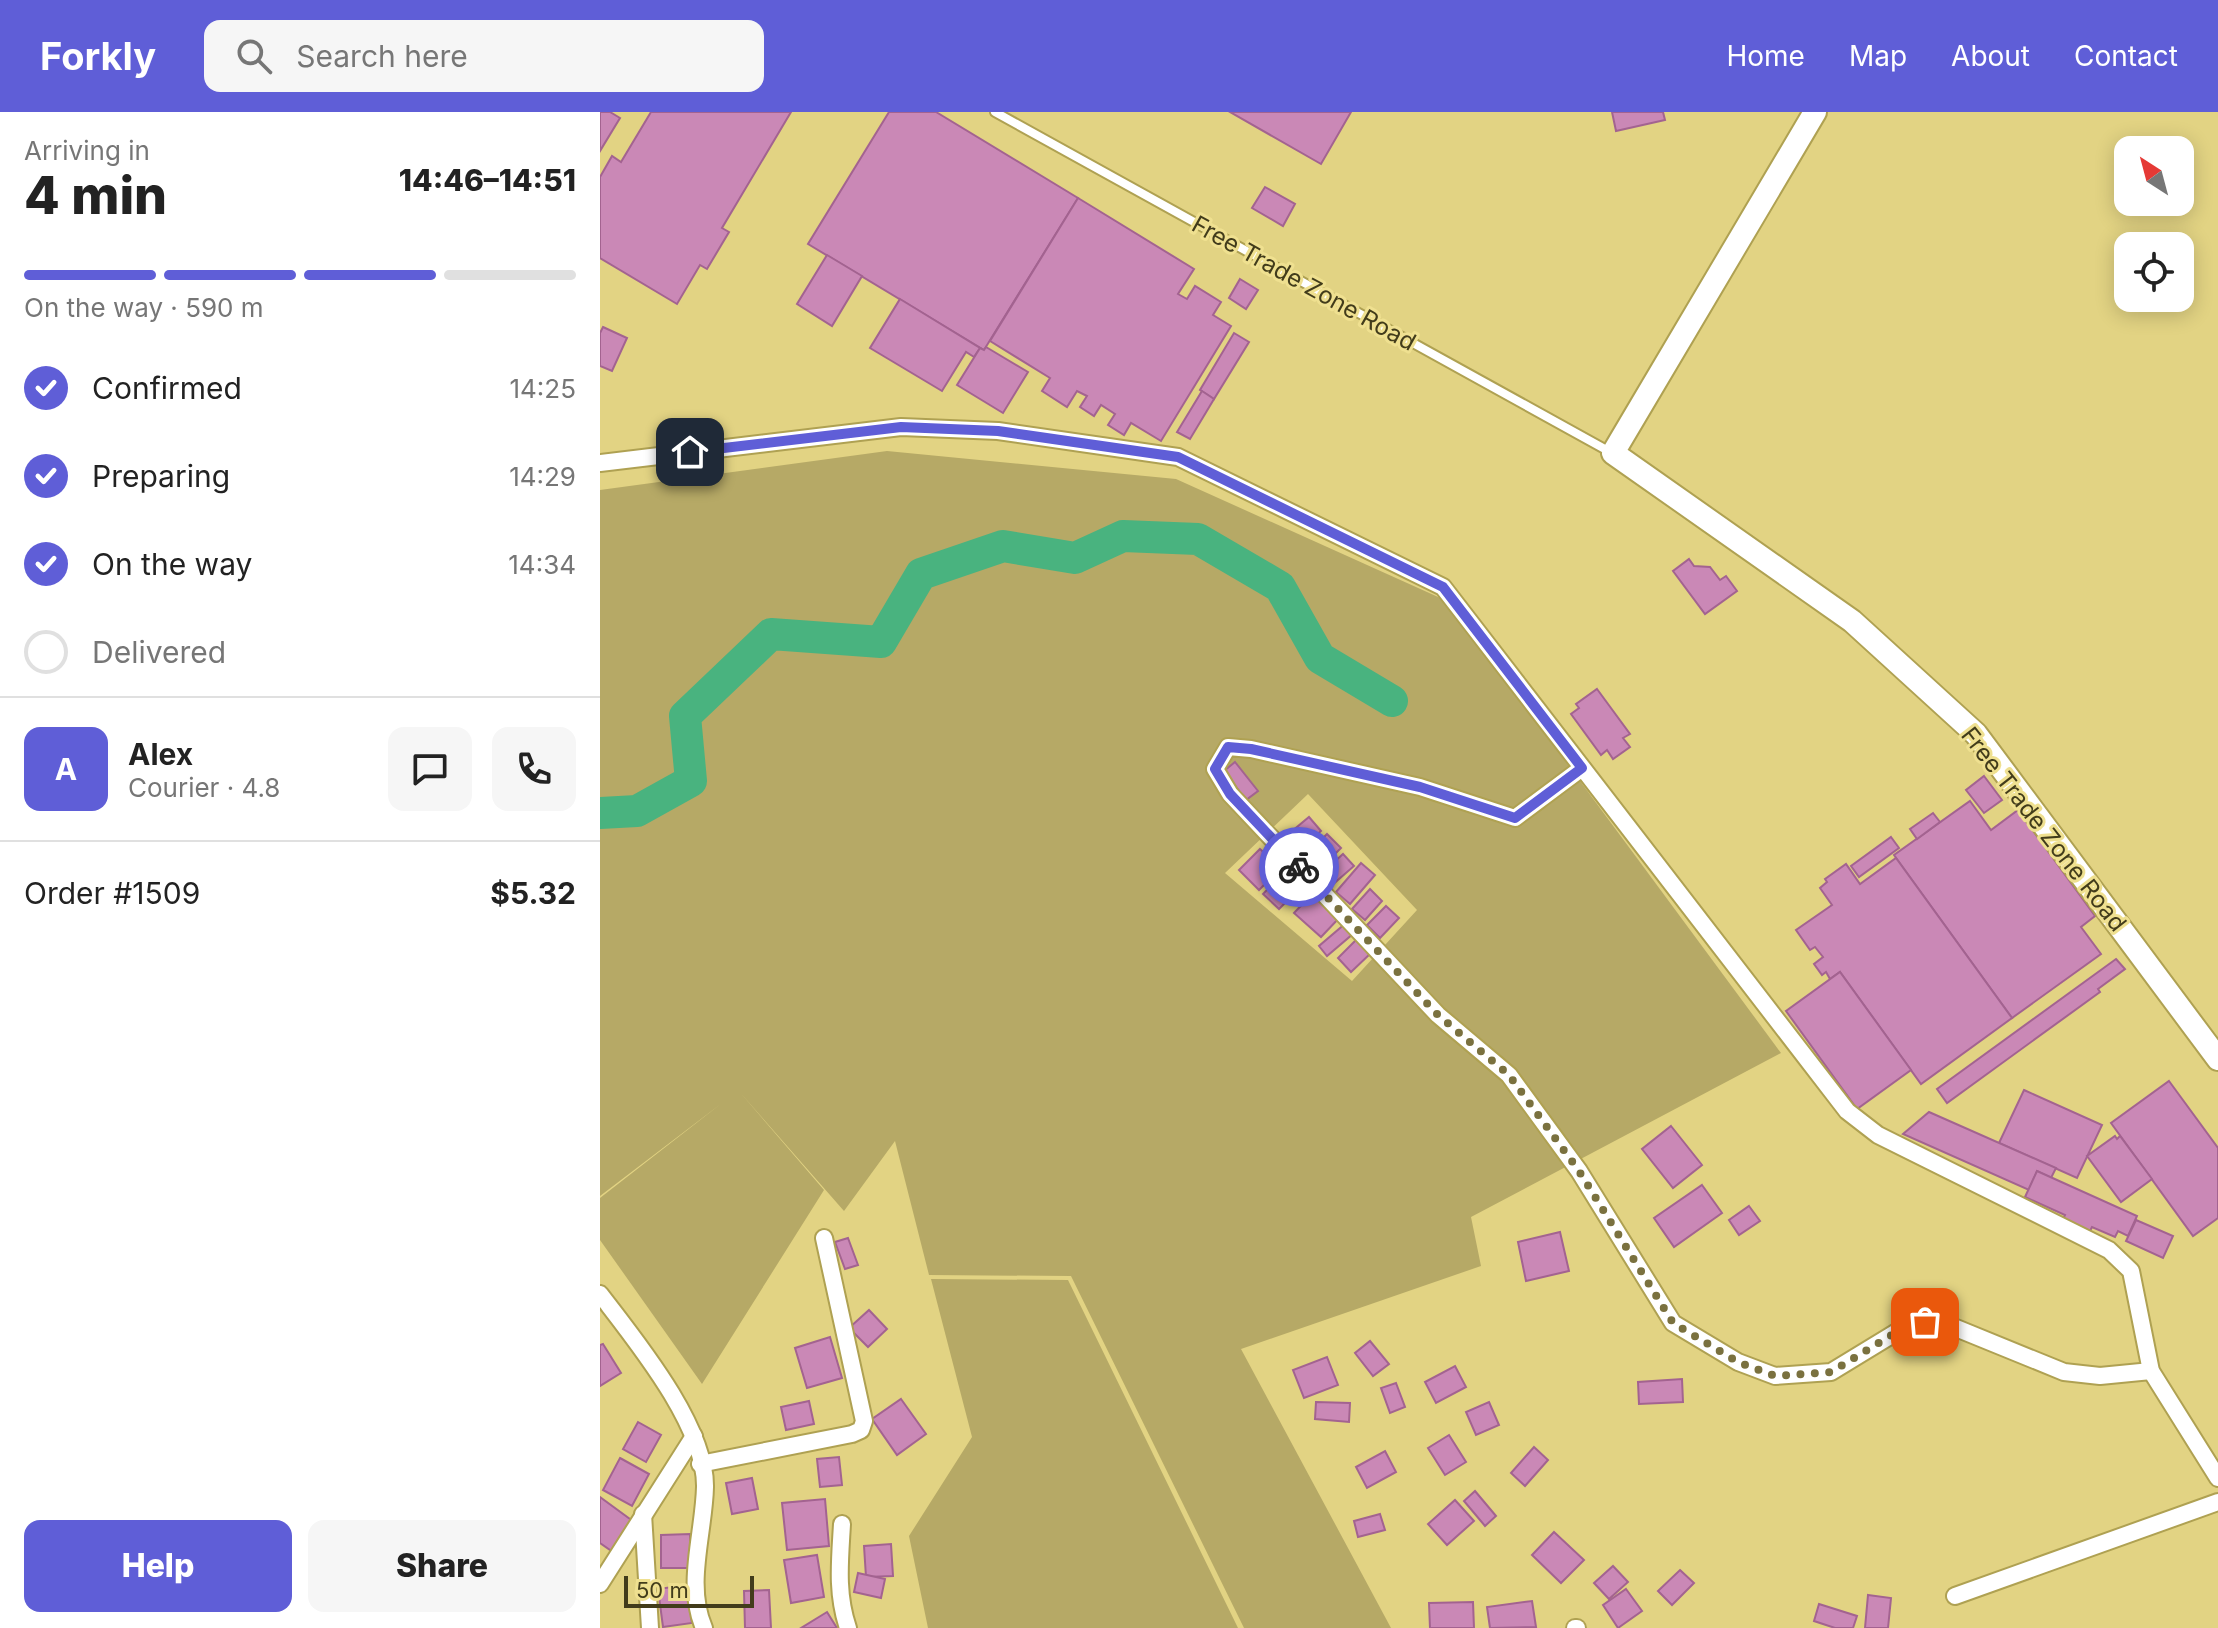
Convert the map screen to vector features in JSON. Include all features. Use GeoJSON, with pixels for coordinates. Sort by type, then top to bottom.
{"type":"FeatureCollection","features":[{"type":"Feature","properties":{"kind":"street"},"geometry":{"type":"LineString","coordinates":[[1613,453],[1815,112]]}},
{"type":"Feature","properties":{"kind":"street"},"geometry":{"type":"LineString","coordinates":[[600,463],[901,427],[998,431],[1178,457],[1443,587],[1847,1111],[1878,1135],[2109,1250],[2131,1271],[2151,1371],[2218,1478]]}},
{"type":"Feature","properties":{"kind":"street","name":"Free Trade Zone Road"},"geometry":{"type":"LineString","coordinates":[[1613,453],[1852,621],[1976,734],[2218,1059]]}},
{"type":"Feature","properties":{"kind":"street"},"geometry":{"type":"LineString","coordinates":[[1582,768],[1515,818],[1420,787],[1251,749],[1228,747],[1215,769],[1230,794],[1438,1015],[1509,1075],[1579,1171],[1673,1323],[1738,1362],[1775,1376],[1831,1372],[1895,1333],[1925,1322],[1956,1328],[2064,1372],[2100,1376],[2151,1371]]}},
{"type":"Feature","properties":{"kind":"street"},"geometry":{"type":"LineString","coordinates":[[700,1464],[861,1430],[864,1421],[824,1238]]}},
{"type":"Feature","properties":{"kind":"street"},"geometry":{"type":"LineString","coordinates":[[600,1294],[664,1380],[694,1436],[705,1484],[695,1591],[704,1628]]}},
{"type":"Feature","properties":{"kind":"street"},"geometry":{"type":"LineString","coordinates":[[600,1584],[694,1436]]}},
{"type":"Feature","properties":{"kind":"street"},"geometry":{"type":"LineString","coordinates":[[1955,1596],[2218,1502]]}},
{"type":"Feature","properties":{"kind":"street"},"geometry":{"type":"LineString","coordinates":[[643,1514],[650,1628]]}},
{"type":"Feature","properties":{"kind":"street"},"geometry":{"type":"LineString","coordinates":[[842,1524],[838,1586],[840,1606],[848,1628]]}},
{"type":"Feature","properties":{"kind":"lane","name":"Free Trade Zone Road"},"geometry":{"type":"LineString","coordinates":[[995,112],[1613,453]]}},
{"type":"Feature","properties":{"kind":"shaded area"},"geometry":{"type":"Polygon","coordinates":[[[887,451],[1176,479],[1447,601],[1781,1053],[1471,1217],[1481,1266],[1241,1349],[1391,1628],[1244,1628],[1071,1276],[929,1275],[895,1141],[844,1211],[738,1090],[824,1190],[702,1384],[600,1240],[600,1198],[722,1103],[600,1196],[600,490],[887,451]],[[1308,794],[1225,873],[1352,981],[1417,910],[1308,794]]]}},
{"type":"Feature","properties":{"kind":"shaded area"},"geometry":{"type":"Polygon","coordinates":[[[931,1279],[1068,1280],[1238,1628],[928,1628],[909,1536],[972,1437],[931,1279]]]}},
{"type":"Feature","properties":{"kind":"building"},"geometry":{"type":"Polygon","coordinates":[[[600,112],[610,112],[620,118],[600,151],[600,112]]]}},
{"type":"Feature","properties":{"kind":"building"},"geometry":{"type":"Polygon","coordinates":[[[651,112],[791,112],[722,228],[729,232],[707,269],[700,265],[677,304],[600,258],[600,177],[612,156],[621,162],[651,112]]]}},
{"type":"Feature","properties":{"kind":"building"},"geometry":{"type":"Polygon","coordinates":[[[889,112],[936,112],[1078,198],[984,350],[808,244],[889,112]]]}},
{"type":"Feature","properties":{"kind":"building"},"geometry":{"type":"Polygon","coordinates":[[[1230,112],[1351,112],[1321,164],[1230,112]]]}},
{"type":"Feature","properties":{"kind":"building"},"geometry":{"type":"Polygon","coordinates":[[[1612,112],[1663,112],[1665,120],[1616,131],[1612,112]]]}},
{"type":"Feature","properties":{"kind":"building"},"geometry":{"type":"Polygon","coordinates":[[[1265,187],[1295,204],[1283,226],[1252,208],[1265,187]]]}},
{"type":"Feature","properties":{"kind":"building"},"geometry":{"type":"Polygon","coordinates":[[[1078,198],[1194,269],[1178,294],[1187,299],[1195,286],[1221,302],[1213,315],[1231,326],[1161,441],[1131,423],[1124,435],[1108,425],[1115,414],[1101,405],[1094,416],[1080,407],[1087,396],[1077,391],[1067,407],[1042,391],[1050,378],[990,341],[1078,198]]]}},
{"type":"Feature","properties":{"kind":"building"},"geometry":{"type":"Polygon","coordinates":[[[827,255],[862,276],[832,326],[797,304],[827,255]]]}},
{"type":"Feature","properties":{"kind":"building"},"geometry":{"type":"Polygon","coordinates":[[[1240,279],[1258,290],[1246,309],[1229,298],[1240,279]]]}},
{"type":"Feature","properties":{"kind":"building"},"geometry":{"type":"Polygon","coordinates":[[[900,299],[980,348],[974,357],[966,352],[942,391],[870,348],[900,299]]]}},
{"type":"Feature","properties":{"kind":"building"},"geometry":{"type":"Polygon","coordinates":[[[603,327],[627,338],[612,371],[600,366],[600,333],[603,327]]]}},
{"type":"Feature","properties":{"kind":"building"},"geometry":{"type":"Polygon","coordinates":[[[1234,333],[1249,342],[1214,399],[1200,390],[1234,333]]]}},
{"type":"Feature","properties":{"kind":"building"},"geometry":{"type":"Polygon","coordinates":[[[986,347],[1028,372],[1003,413],[957,385],[980,348],[984,350],[986,347]]]}},
{"type":"Feature","properties":{"kind":"building"},"geometry":{"type":"Polygon","coordinates":[[[1202,391],[1214,399],[1190,439],[1177,432],[1202,391]]]}},
{"type":"Feature","properties":{"kind":"building"},"geometry":{"type":"Polygon","coordinates":[[[1689,559],[1694,566],[1710,567],[1720,580],[1726,576],[1737,591],[1705,614],[1673,571],[1689,559]]]}},
{"type":"Feature","properties":{"kind":"building"},"geometry":{"type":"Polygon","coordinates":[[[1597,689],[1630,734],[1623,738],[1630,747],[1613,759],[1607,750],[1601,755],[1571,714],[1579,708],[1576,704],[1597,689]]]}},
{"type":"Feature","properties":{"kind":"building"},"geometry":{"type":"Polygon","coordinates":[[[1235,762],[1258,791],[1246,800],[1224,771],[1235,762]]]}},
{"type":"Feature","properties":{"kind":"building"},"geometry":{"type":"Polygon","coordinates":[[[1984,776],[2002,800],[1984,813],[1966,790],[1984,776]]]}},
{"type":"Feature","properties":{"kind":"building"},"geometry":{"type":"Polygon","coordinates":[[[1970,801],[1991,830],[2018,810],[2095,916],[2081,927],[2101,954],[2012,1018],[1894,855],[1970,801]]]}},
{"type":"Feature","properties":{"kind":"building"},"geometry":{"type":"Polygon","coordinates":[[[1933,813],[1940,822],[1917,839],[1910,829],[1933,813]]]}},
{"type":"Feature","properties":{"kind":"building"},"geometry":{"type":"Polygon","coordinates":[[[1309,817],[1321,831],[1299,851],[1286,836],[1309,817]]]}},
{"type":"Feature","properties":{"kind":"building"},"geometry":{"type":"Polygon","coordinates":[[[1327,834],[1341,848],[1320,869],[1306,855],[1327,834]]]}},
{"type":"Feature","properties":{"kind":"building"},"geometry":{"type":"Polygon","coordinates":[[[1891,837],[1899,848],[1859,877],[1851,866],[1891,837]]]}},
{"type":"Feature","properties":{"kind":"building"},"geometry":{"type":"Polygon","coordinates":[[[1260,849],[1281,868],[1259,890],[1239,870],[1260,849]]]}},
{"type":"Feature","properties":{"kind":"building"},"geometry":{"type":"Polygon","coordinates":[[[1343,854],[1354,866],[1331,886],[1321,874],[1343,854]]]}},
{"type":"Feature","properties":{"kind":"building"},"geometry":{"type":"Polygon","coordinates":[[[1896,858],[2012,1018],[1921,1084],[1840,972],[1830,979],[1826,972],[1822,975],[1814,964],[1823,957],[1815,947],[1810,950],[1796,930],[1832,905],[1820,888],[1827,882],[1825,879],[1846,864],[1860,884],[1896,858]]]}},
{"type":"Feature","properties":{"kind":"building"},"geometry":{"type":"Polygon","coordinates":[[[1361,863],[1375,875],[1350,904],[1336,892],[1361,863]]]}},
{"type":"Feature","properties":{"kind":"building"},"geometry":{"type":"Polygon","coordinates":[[[1286,870],[1302,886],[1279,909],[1263,894],[1286,870]]]}},
{"type":"Feature","properties":{"kind":"building"},"geometry":{"type":"Polygon","coordinates":[[[1370,889],[1382,901],[1365,920],[1352,909],[1370,889]]]}},
{"type":"Feature","properties":{"kind":"building"},"geometry":{"type":"Polygon","coordinates":[[[1314,892],[1341,916],[1321,937],[1294,913],[1314,892]]]}},
{"type":"Feature","properties":{"kind":"building"},"geometry":{"type":"Polygon","coordinates":[[[1386,906],[1399,918],[1380,938],[1367,925],[1386,906]]]}},
{"type":"Feature","properties":{"kind":"building"},"geometry":{"type":"Polygon","coordinates":[[[1346,923],[1354,933],[1327,956],[1319,946],[1346,923]]]}},
{"type":"Feature","properties":{"kind":"building"},"geometry":{"type":"Polygon","coordinates":[[[1357,939],[1371,953],[1351,972],[1338,958],[1357,939]]]}},
{"type":"Feature","properties":{"kind":"building"},"geometry":{"type":"Polygon","coordinates":[[[2116,959],[2125,969],[2098,989],[2100,992],[1947,1103],[1937,1089],[2116,959]]]}},
{"type":"Feature","properties":{"kind":"building"},"geometry":{"type":"Polygon","coordinates":[[[1840,972],[1911,1070],[1857,1109],[1786,1011],[1840,972]]]}},
{"type":"Feature","properties":{"kind":"building"},"geometry":{"type":"Polygon","coordinates":[[[2169,1081],[2218,1148],[2218,1218],[2193,1236],[2111,1123],[2169,1081]]]}},
{"type":"Feature","properties":{"kind":"building"},"geometry":{"type":"Polygon","coordinates":[[[2024,1090],[2102,1125],[2077,1178],[1999,1143],[2024,1090]]]}},
{"type":"Feature","properties":{"kind":"building"},"geometry":{"type":"Polygon","coordinates":[[[1929,1112],[2056,1168],[2051,1178],[2037,1171],[2029,1190],[1903,1134],[1929,1112]]]}},
{"type":"Feature","properties":{"kind":"building"},"geometry":{"type":"Polygon","coordinates":[[[1671,1126],[1702,1165],[1673,1188],[1642,1149],[1671,1126]]]}},
{"type":"Feature","properties":{"kind":"building"},"geometry":{"type":"Polygon","coordinates":[[[2115,1136],[2117,1139],[2120,1136],[2152,1179],[2121,1202],[2087,1156],[2115,1136]]]}},
{"type":"Feature","properties":{"kind":"building"},"geometry":{"type":"Polygon","coordinates":[[[2037,1171],[2137,1216],[2128,1236],[2118,1231],[2115,1237],[2092,1227],[2090,1231],[2063,1219],[2065,1215],[2025,1197],[2037,1171]]]}},
{"type":"Feature","properties":{"kind":"building"},"geometry":{"type":"Polygon","coordinates":[[[1702,1185],[1722,1213],[1674,1247],[1654,1218],[1702,1185]]]}},
{"type":"Feature","properties":{"kind":"building"},"geometry":{"type":"Polygon","coordinates":[[[1749,1206],[1760,1221],[1739,1235],[1729,1220],[1749,1206]]]}},
{"type":"Feature","properties":{"kind":"building"},"geometry":{"type":"Polygon","coordinates":[[[2136,1220],[2173,1236],[2163,1258],[2126,1241],[2136,1220]]]}},
{"type":"Feature","properties":{"kind":"building"},"geometry":{"type":"Polygon","coordinates":[[[1560,1232],[1569,1271],[1526,1281],[1518,1242],[1560,1232]]]}},
{"type":"Feature","properties":{"kind":"building"},"geometry":{"type":"Polygon","coordinates":[[[848,1238],[858,1265],[845,1269],[835,1242],[848,1238]]]}},
{"type":"Feature","properties":{"kind":"building"},"geometry":{"type":"Polygon","coordinates":[[[869,1310],[887,1329],[868,1347],[849,1328],[869,1310]]]}},
{"type":"Feature","properties":{"kind":"building"},"geometry":{"type":"Polygon","coordinates":[[[830,1337],[842,1378],[807,1388],[795,1348],[830,1337]]]}},
{"type":"Feature","properties":{"kind":"building"},"geometry":{"type":"Polygon","coordinates":[[[1370,1341],[1389,1364],[1373,1376],[1355,1353],[1370,1341]]]}},
{"type":"Feature","properties":{"kind":"building"},"geometry":{"type":"Polygon","coordinates":[[[603,1344],[621,1373],[600,1386],[600,1345],[603,1344]]]}},
{"type":"Feature","properties":{"kind":"building"},"geometry":{"type":"Polygon","coordinates":[[[1327,1357],[1338,1385],[1304,1398],[1293,1370],[1327,1357]]]}},
{"type":"Feature","properties":{"kind":"building"},"geometry":{"type":"Polygon","coordinates":[[[1455,1366],[1466,1387],[1436,1403],[1425,1382],[1455,1366]]]}},
{"type":"Feature","properties":{"kind":"building"},"geometry":{"type":"Polygon","coordinates":[[[1682,1379],[1683,1402],[1639,1404],[1638,1382],[1682,1379]]]}},
{"type":"Feature","properties":{"kind":"building"},"geometry":{"type":"Polygon","coordinates":[[[1396,1383],[1405,1407],[1390,1413],[1381,1388],[1396,1383]]]}},
{"type":"Feature","properties":{"kind":"building"},"geometry":{"type":"Polygon","coordinates":[[[901,1399],[926,1434],[897,1455],[872,1419],[901,1399]]]}},
{"type":"Feature","properties":{"kind":"building"},"geometry":{"type":"Polygon","coordinates":[[[809,1401],[814,1424],[786,1430],[781,1407],[809,1401]]]}},
{"type":"Feature","properties":{"kind":"building"},"geometry":{"type":"Polygon","coordinates":[[[1316,1402],[1350,1403],[1349,1422],[1315,1419],[1316,1402]]]}},
{"type":"Feature","properties":{"kind":"building"},"geometry":{"type":"Polygon","coordinates":[[[1489,1402],[1499,1425],[1476,1435],[1466,1412],[1489,1402]]]}},
{"type":"Feature","properties":{"kind":"building"},"geometry":{"type":"Polygon","coordinates":[[[638,1422],[661,1435],[646,1462],[623,1449],[638,1422]]]}},
{"type":"Feature","properties":{"kind":"building"},"geometry":{"type":"Polygon","coordinates":[[[1449,1435],[1466,1462],[1445,1475],[1428,1448],[1449,1435]]]}},
{"type":"Feature","properties":{"kind":"building"},"geometry":{"type":"Polygon","coordinates":[[[1534,1447],[1548,1460],[1525,1486],[1511,1473],[1534,1447]]]}},
{"type":"Feature","properties":{"kind":"building"},"geometry":{"type":"Polygon","coordinates":[[[1385,1451],[1396,1472],[1367,1488],[1356,1467],[1385,1451]]]}},
{"type":"Feature","properties":{"kind":"building"},"geometry":{"type":"Polygon","coordinates":[[[839,1457],[842,1485],[820,1487],[817,1459],[839,1457]]]}},
{"type":"Feature","properties":{"kind":"building"},"geometry":{"type":"Polygon","coordinates":[[[620,1458],[649,1474],[632,1506],[603,1490],[620,1458]]]}},
{"type":"Feature","properties":{"kind":"building"},"geometry":{"type":"Polygon","coordinates":[[[752,1478],[758,1509],[732,1514],[726,1483],[752,1478]]]}},
{"type":"Feature","properties":{"kind":"building"},"geometry":{"type":"Polygon","coordinates":[[[1475,1491],[1496,1516],[1485,1526],[1464,1501],[1475,1491]]]}},
{"type":"Feature","properties":{"kind":"building"},"geometry":{"type":"Polygon","coordinates":[[[600,1497],[634,1522],[613,1552],[600,1543],[600,1497]]]}},
{"type":"Feature","properties":{"kind":"building"},"geometry":{"type":"Polygon","coordinates":[[[825,1499],[829,1546],[787,1550],[782,1503],[825,1499]]]}},
{"type":"Feature","properties":{"kind":"building"},"geometry":{"type":"Polygon","coordinates":[[[1455,1500],[1474,1521],[1447,1545],[1428,1524],[1455,1500]]]}},
{"type":"Feature","properties":{"kind":"building"},"geometry":{"type":"Polygon","coordinates":[[[1380,1514],[1385,1530],[1358,1537],[1354,1521],[1380,1514]]]}},
{"type":"Feature","properties":{"kind":"building"},"geometry":{"type":"Polygon","coordinates":[[[1554,1532],[1584,1560],[1561,1583],[1532,1555],[1554,1532]]]}},
{"type":"Feature","properties":{"kind":"building"},"geometry":{"type":"Polygon","coordinates":[[[690,1534],[690,1568],[661,1568],[661,1535],[690,1534]]]}},
{"type":"Feature","properties":{"kind":"building"},"geometry":{"type":"Polygon","coordinates":[[[891,1544],[893,1576],[866,1577],[864,1546],[891,1544]]]}},
{"type":"Feature","properties":{"kind":"building"},"geometry":{"type":"Polygon","coordinates":[[[817,1555],[824,1597],[791,1603],[784,1560],[817,1555]]]}},
{"type":"Feature","properties":{"kind":"building"},"geometry":{"type":"Polygon","coordinates":[[[1613,1566],[1628,1582],[1609,1599],[1594,1583],[1613,1566]]]}},
{"type":"Feature","properties":{"kind":"building"},"geometry":{"type":"Polygon","coordinates":[[[1680,1570],[1694,1583],[1672,1605],[1658,1591],[1680,1570]]]}},
{"type":"Feature","properties":{"kind":"building"},"geometry":{"type":"Polygon","coordinates":[[[858,1573],[885,1579],[881,1598],[854,1592],[858,1573]]]}},
{"type":"Feature","properties":{"kind":"building"},"geometry":{"type":"Polygon","coordinates":[[[687,1585],[692,1623],[663,1627],[658,1589],[687,1585]]]}},
{"type":"Feature","properties":{"kind":"building"},"geometry":{"type":"Polygon","coordinates":[[[1626,1589],[1642,1611],[1618,1628],[1603,1605],[1626,1589]]]}},
{"type":"Feature","properties":{"kind":"building"},"geometry":{"type":"Polygon","coordinates":[[[769,1590],[771,1628],[745,1628],[744,1591],[769,1590]]]}},
{"type":"Feature","properties":{"kind":"building"},"geometry":{"type":"Polygon","coordinates":[[[1868,1595],[1891,1598],[1888,1628],[1865,1628],[1868,1595]]]}},
{"type":"Feature","properties":{"kind":"building"},"geometry":{"type":"Polygon","coordinates":[[[1532,1601],[1536,1627],[1490,1628],[1487,1607],[1532,1601]]]}},
{"type":"Feature","properties":{"kind":"building"},"geometry":{"type":"Polygon","coordinates":[[[1473,1602],[1474,1628],[1430,1628],[1429,1603],[1473,1602]]]}},
{"type":"Feature","properties":{"kind":"building"},"geometry":{"type":"Polygon","coordinates":[[[1819,1604],[1857,1616],[1853,1628],[1835,1628],[1814,1621],[1819,1604]]]}},
{"type":"Feature","properties":{"kind":"building"},"geometry":{"type":"Polygon","coordinates":[[[827,1612],[837,1628],[801,1628],[827,1612]]]}},
{"type":"Feature","properties":{"kind":"waterway"},"geometry":{"type":"LineString","coordinates":[[600,813],[637,811],[691,781],[685,716],[771,634],[881,642],[921,574],[1003,546],[1075,558],[1123,536],[1198,539],[1280,587],[1320,658],[1392,701]]}},
{"type":"Feature","properties":{"kind":"way so far"},"geometry":{"type":"LineString","coordinates":[[1299,867],[1438,1015],[1509,1075],[1579,1171],[1673,1323],[1738,1362],[1775,1376],[1831,1372],[1895,1333],[1925,1322]]}},
{"type":"Feature","properties":{"kind":"route"},"geometry":{"type":"LineString","coordinates":[[690,452],[901,427],[998,431],[1178,457],[1443,587],[1582,768],[1515,818],[1420,787],[1251,749],[1228,747],[1215,769],[1230,794],[1299,867]]}}]}
